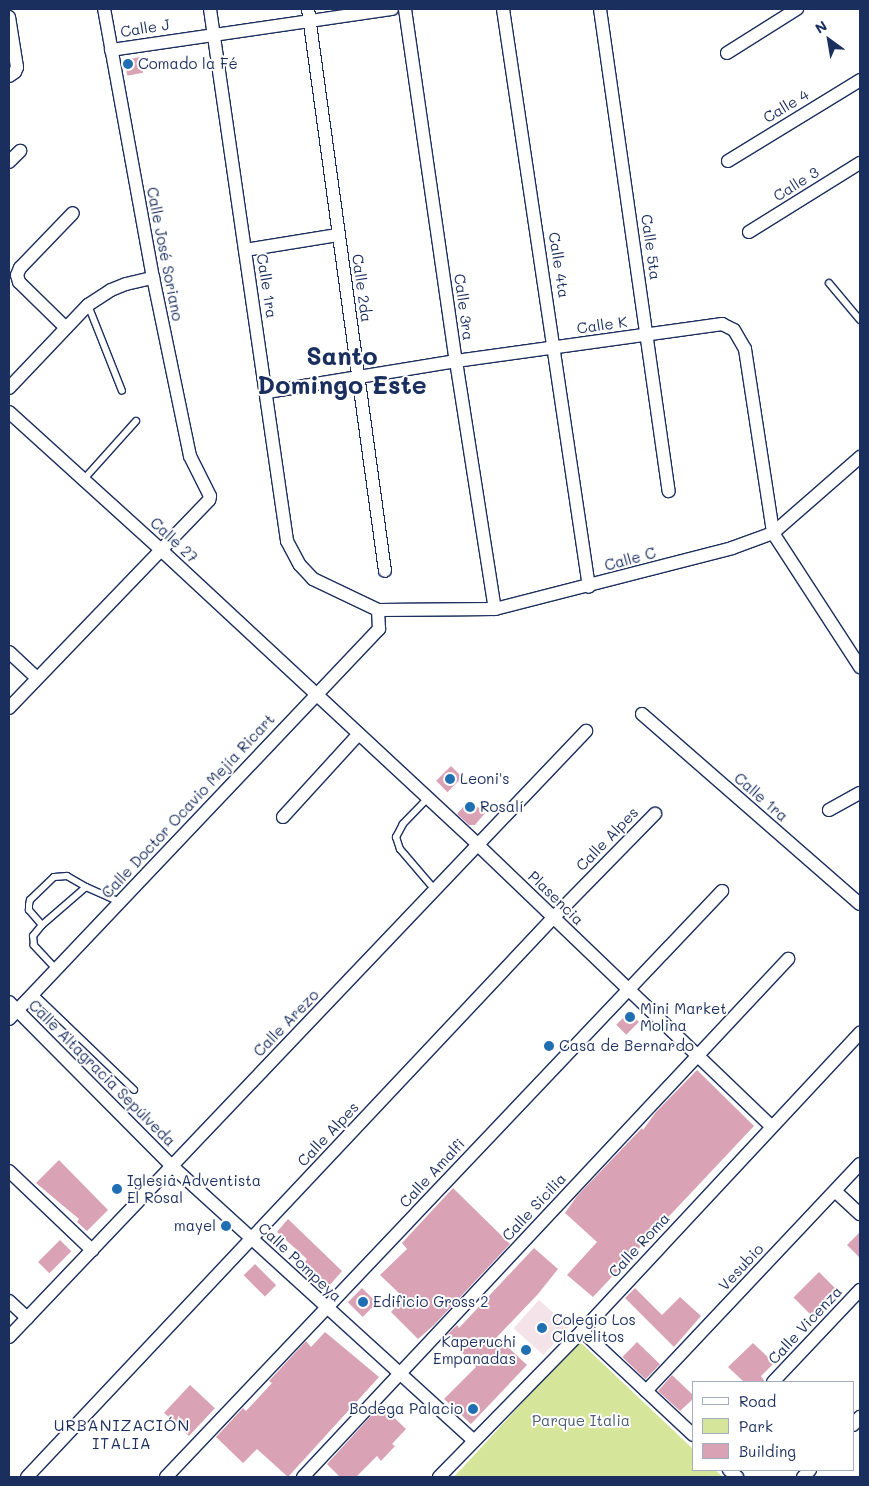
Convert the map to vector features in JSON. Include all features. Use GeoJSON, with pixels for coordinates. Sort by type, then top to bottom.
{"type":"FeatureCollection","features":[{"type":"Feature","properties":{"kind":"street","name":"Calle José Soriano"},"geometry":{"type":"LineString","coordinates":[[104,9],[152,278],[190,456],[209,492],[209,500],[160,549]]}},
{"type":"Feature","properties":{"kind":"street","name":"Calle 1ra"},"geometry":{"type":"LineString","coordinates":[[210,9],[267,392],[287,541],[300,565],[313,579],[378,610]]}},
{"type":"Feature","properties":{"kind":"street","name":"Calle 2da"},"geometry":{"type":"LineString","coordinates":[[308,9],[386,571]]}},
{"type":"Feature","properties":{"kind":"street","name":"Calle J"},"geometry":{"type":"LineString","coordinates":[[111,50],[392,9]]}},
{"type":"Feature","properties":{"kind":"street","name":"Calle 3ra"},"geometry":{"type":"LineString","coordinates":[[405,9],[456,361],[495,609]]}},
{"type":"Feature","properties":{"kind":"street","name":"Calle 4ta"},"geometry":{"type":"LineString","coordinates":[[503,9],[555,348],[589,587]]}},
{"type":"Feature","properties":{"kind":"street","name":"Calle 5ta"},"geometry":{"type":"LineString","coordinates":[[600,9],[669,491]]}},
{"type":"Feature","properties":{"kind":"street"},"geometry":{"type":"LineString","coordinates":[[727,53],[797,9]]}},
{"type":"Feature","properties":{"kind":"street"},"geometry":{"type":"LineString","coordinates":[[9,17],[17,67],[12,74]]}},
{"type":"Feature","properties":{"kind":"street","name":"Calle 4"},"geometry":{"type":"LineString","coordinates":[[728,160],[860,80]]}},
{"type":"Feature","properties":{"kind":"street"},"geometry":{"type":"LineString","coordinates":[[9,162],[20,151]]}},
{"type":"Feature","properties":{"kind":"street","name":"Calle 3"},"geometry":{"type":"LineString","coordinates":[[749,232],[860,163]]}},
{"type":"Feature","properties":{"kind":"street"},"geometry":{"type":"LineString","coordinates":[[65,327],[19,282],[17,275],[20,268],[73,213]]}},
{"type":"Feature","properties":{"kind":"street"},"geometry":{"type":"LineString","coordinates":[[245,250],[338,235]]}},
{"type":"Feature","properties":{"kind":"street"},"geometry":{"type":"LineString","coordinates":[[9,388],[88,305],[110,290],[152,278]]}},
{"type":"Feature","properties":{"kind":"street","name":"Calle K"},"geometry":{"type":"LineString","coordinates":[[267,392],[456,361],[722,324],[734,330],[745,349],[773,533]]}},
{"type":"Feature","properties":{"kind":"street","name":"Calle 27"},"geometry":{"type":"LineString","coordinates":[[9,412],[160,549],[315,695]]}},
{"type":"Feature","properties":{"kind":"street","name":"Calle C"},"geometry":{"type":"LineString","coordinates":[[378,610],[495,609],[589,587],[732,548],[773,533],[860,457]]}},
{"type":"Feature","properties":{"kind":"street"},"geometry":{"type":"LineString","coordinates":[[773,533],[860,667]]}},
{"type":"Feature","properties":{"kind":"street"},"geometry":{"type":"LineString","coordinates":[[9,708],[160,549]]}},
{"type":"Feature","properties":{"kind":"street","name":"Calle Doctor Ocavio Mejía Ricart"},"geometry":{"type":"LineString","coordinates":[[11,1011],[33,993],[379,629],[378,610]]}},
{"type":"Feature","properties":{"kind":"street"},"geometry":{"type":"LineString","coordinates":[[9,652],[37,678]]}},
{"type":"Feature","properties":{"kind":"street","name":"Plasencia"},"geometry":{"type":"LineString","coordinates":[[315,695],[478,845],[772,1127]]}},
{"type":"Feature","properties":{"kind":"street","name":"Calle 1ra"},"geometry":{"type":"LineString","coordinates":[[642,714],[860,904]]}},
{"type":"Feature","properties":{"kind":"street","name":"Calle Arezo"},"geometry":{"type":"LineString","coordinates":[[9,1337],[586,731]]}},
{"type":"Feature","properties":{"kind":"street"},"geometry":{"type":"LineString","coordinates":[[283,817],[358,735]]}},
{"type":"Feature","properties":{"kind":"street"},"geometry":{"type":"LineString","coordinates":[[829,810],[860,793]]}},
{"type":"Feature","properties":{"kind":"street","name":"Calle Alpes"},"geometry":{"type":"LineString","coordinates":[[27,1477],[553,918],[654,814]]}},
{"type":"Feature","properties":{"kind":"street","name":"Calle Amalfi"},"geometry":{"type":"LineString","coordinates":[[166,1477],[722,890]]}},
{"type":"Feature","properties":{"kind":"street","name":"Calle Sicilia"},"geometry":{"type":"LineString","coordinates":[[303,1477],[788,959]]}},
{"type":"Feature","properties":{"kind":"street","name":"Calle Altagracia Sepúlveda"},"geometry":{"type":"LineString","coordinates":[[11,1011],[172,1166]]}},
{"type":"Feature","properties":{"kind":"street","name":"Calle Roma"},"geometry":{"type":"LineString","coordinates":[[439,1477],[582,1331],[860,1033]]}},
{"type":"Feature","properties":{"kind":"street","name":"Vesubio"},"geometry":{"type":"LineString","coordinates":[[646,1391],[860,1164]]}},
{"type":"Feature","properties":{"kind":"street","name":"Calle Pompeya"},"geometry":{"type":"LineString","coordinates":[[172,1166],[399,1375],[474,1441]]}},
{"type":"Feature","properties":{"kind":"street"},"geometry":{"type":"LineString","coordinates":[[9,1171],[92,1250]]}},
{"type":"Feature","properties":{"kind":"street"},"geometry":{"type":"LineString","coordinates":[[835,1191],[860,1214]]}},
{"type":"Feature","properties":{"kind":"street","name":"Calle Vicenza"},"geometry":{"type":"LineString","coordinates":[[774,1381],[860,1290]]}},
{"type":"Feature","properties":{"kind":"street"},"geometry":{"type":"LineString","coordinates":[[9,1301],[27,1318]]}},
{"type":"Feature","properties":{"kind":"street"},"geometry":{"type":"LineString","coordinates":[[582,1331],[692,1434]]}},
{"type":"Feature","properties":{"kind":"lane"},"geometry":{"type":"LineString","coordinates":[[829,283],[860,320]]}},
{"type":"Feature","properties":{"kind":"lane"},"geometry":{"type":"LineString","coordinates":[[88,305],[122,392]]}},
{"type":"Feature","properties":{"kind":"lane"},"geometry":{"type":"LineString","coordinates":[[84,479],[136,421]]}},
{"type":"Feature","properties":{"kind":"lane"},"geometry":{"type":"LineString","coordinates":[[427,799],[403,824],[396,837],[400,849],[435,890]]}},
{"type":"Feature","properties":{"kind":"lane"},"geometry":{"type":"LineString","coordinates":[[42,925],[29,910],[30,900],[54,877],[67,876],[86,887],[120,902]]}},
{"type":"Feature","properties":{"kind":"lane"},"geometry":{"type":"LineString","coordinates":[[56,969],[34,945],[33,936],[42,925],[86,887]]}},
{"type":"Feature","properties":{"kind":"lane"},"geometry":{"type":"LineString","coordinates":[[33,993],[134,1090]]}},
{"type":"Feature","properties":{"kind":"shaded area","name":"Colegio Los Clavelitos"},"geometry":{"type":"Polygon","coordinates":[[[539,1300],[569,1327],[543,1355],[514,1328],[539,1300]]]}},
{"type":"Feature","properties":{"kind":"green space","name":"Parque Italia"},"geometry":{"type":"Polygon","coordinates":[[[579,1341],[692,1448],[692,1471],[716,1471],[723,1477],[454,1477],[579,1341]]]}},
{"type":"Feature","properties":{"kind":"building"},"geometry":{"type":"Polygon","coordinates":[[[140,57],[143,73],[127,76],[124,60],[140,57]]]}},
{"type":"Feature","properties":{"kind":"building","name":"Leoni's"},"geometry":{"type":"Polygon","coordinates":[[[451,766],[462,777],[447,792],[436,781],[451,766]]]}},
{"type":"Feature","properties":{"kind":"building","name":"Rosalí"},"geometry":{"type":"Polygon","coordinates":[[[469,800],[485,813],[475,825],[469,825],[457,814],[469,800]]]}},
{"type":"Feature","properties":{"kind":"building"},"geometry":{"type":"Polygon","coordinates":[[[629,1012],[639,1022],[626,1035],[616,1025],[629,1012]]]}},
{"type":"Feature","properties":{"kind":"building"},"geometry":{"type":"Polygon","coordinates":[[[697,1070],[754,1126],[593,1297],[567,1275],[597,1242],[565,1213],[577,1196],[642,1128],[643,1130],[656,1112],[697,1070]]]}},
{"type":"Feature","properties":{"kind":"building"},"geometry":{"type":"Polygon","coordinates":[[[59,1160],[108,1210],[87,1231],[77,1222],[79,1219],[36,1183],[59,1160]]]}},
{"type":"Feature","properties":{"kind":"building"},"geometry":{"type":"Polygon","coordinates":[[[453,1188],[510,1244],[434,1325],[418,1339],[391,1312],[404,1298],[380,1275],[407,1249],[402,1243],[453,1188]]]}},
{"type":"Feature","properties":{"kind":"building"},"geometry":{"type":"Polygon","coordinates":[[[288,1219],[342,1271],[329,1286],[304,1263],[307,1259],[277,1232],[288,1219]]]}},
{"type":"Feature","properties":{"kind":"building"},"geometry":{"type":"Polygon","coordinates":[[[860,1232],[860,1258],[847,1245],[860,1232]]]}},
{"type":"Feature","properties":{"kind":"building"},"geometry":{"type":"Polygon","coordinates":[[[60,1240],[71,1251],[49,1273],[38,1262],[60,1240]]]}},
{"type":"Feature","properties":{"kind":"building"},"geometry":{"type":"Polygon","coordinates":[[[534,1248],[558,1269],[538,1294],[497,1337],[527,1365],[471,1424],[444,1399],[476,1367],[446,1336],[457,1325],[459,1328],[534,1248]]]}},
{"type":"Feature","properties":{"kind":"building"},"geometry":{"type":"Polygon","coordinates":[[[255,1264],[276,1285],[265,1297],[244,1275],[255,1264]]]}},
{"type":"Feature","properties":{"kind":"building"},"geometry":{"type":"Polygon","coordinates":[[[819,1272],[840,1293],[815,1319],[794,1297],[819,1272]]]}},
{"type":"Feature","properties":{"kind":"building","name":"Edificio Gross 2"},"geometry":{"type":"Polygon","coordinates":[[[362,1288],[377,1303],[363,1317],[348,1302],[362,1288]]]}},
{"type":"Feature","properties":{"kind":"building"},"geometry":{"type":"Polygon","coordinates":[[[635,1288],[662,1315],[680,1297],[701,1316],[674,1347],[625,1298],[635,1288]]]}},
{"type":"Feature","properties":{"kind":"building"},"geometry":{"type":"Polygon","coordinates":[[[325,1332],[379,1377],[288,1477],[257,1449],[243,1463],[216,1437],[243,1408],[246,1411],[272,1383],[269,1381],[306,1341],[311,1347],[325,1332]]]}},
{"type":"Feature","properties":{"kind":"building"},"geometry":{"type":"Polygon","coordinates":[[[637,1342],[660,1364],[645,1379],[622,1357],[637,1342]]]}},
{"type":"Feature","properties":{"kind":"building"},"geometry":{"type":"Polygon","coordinates":[[[753,1343],[774,1363],[761,1376],[764,1381],[743,1381],[728,1367],[753,1343]]]}},
{"type":"Feature","properties":{"kind":"building"},"geometry":{"type":"Polygon","coordinates":[[[672,1375],[692,1394],[692,1400],[680,1411],[658,1391],[672,1375]]]}},
{"type":"Feature","properties":{"kind":"building"},"geometry":{"type":"Polygon","coordinates":[[[190,1385],[215,1408],[189,1436],[164,1413],[190,1385]]]}},
{"type":"Feature","properties":{"kind":"building"},"geometry":{"type":"Polygon","coordinates":[[[381,1405],[406,1429],[392,1444],[395,1446],[381,1461],[377,1456],[356,1477],[340,1477],[327,1464],[381,1405]]]}},
{"type":"Feature","properties":{"kind":"place","name":"Comado la Fé"},"geometry":{"type":"Point","coordinates":[128,64]}},
{"type":"Feature","properties":{"kind":"place","name":"Leoni's"},"geometry":{"type":"Point","coordinates":[450,779]}},
{"type":"Feature","properties":{"kind":"place","name":"Rosalí"},"geometry":{"type":"Point","coordinates":[470,807]}},
{"type":"Feature","properties":{"kind":"place","name":"Mini Market Molina"},"geometry":{"type":"Point","coordinates":[630,1017]}},
{"type":"Feature","properties":{"kind":"place","name":"Casa de Bernardo"},"geometry":{"type":"Point","coordinates":[549,1046]}},
{"type":"Feature","properties":{"kind":"place","name":"Iglesia Adventista El Rosal"},"geometry":{"type":"Point","coordinates":[117,1189]}},
{"type":"Feature","properties":{"kind":"place","name":"mayel"},"geometry":{"type":"Point","coordinates":[226,1226]}},
{"type":"Feature","properties":{"kind":"place","name":"Edificio Gross 2"},"geometry":{"type":"Point","coordinates":[363,1302]}},
{"type":"Feature","properties":{"kind":"place","name":"Colegio Los Clavelitos"},"geometry":{"type":"Point","coordinates":[542,1328]}},
{"type":"Feature","properties":{"kind":"place","name":"Kaperuchi Empanadas"},"geometry":{"type":"Point","coordinates":[526,1350]}},
{"type":"Feature","properties":{"kind":"place","name":"Bodega Palacio"},"geometry":{"type":"Point","coordinates":[473,1409]}},
{"type":"Feature","properties":{"kind":"district","name":"Santo Domingo Este"},"geometry":{"type":"Point","coordinates":[342,370]}},
{"type":"Feature","properties":{"kind":"district","name":"URBANIZACIÓN ITALIA"},"geometry":{"type":"Point","coordinates":[122,1434]}}]}
